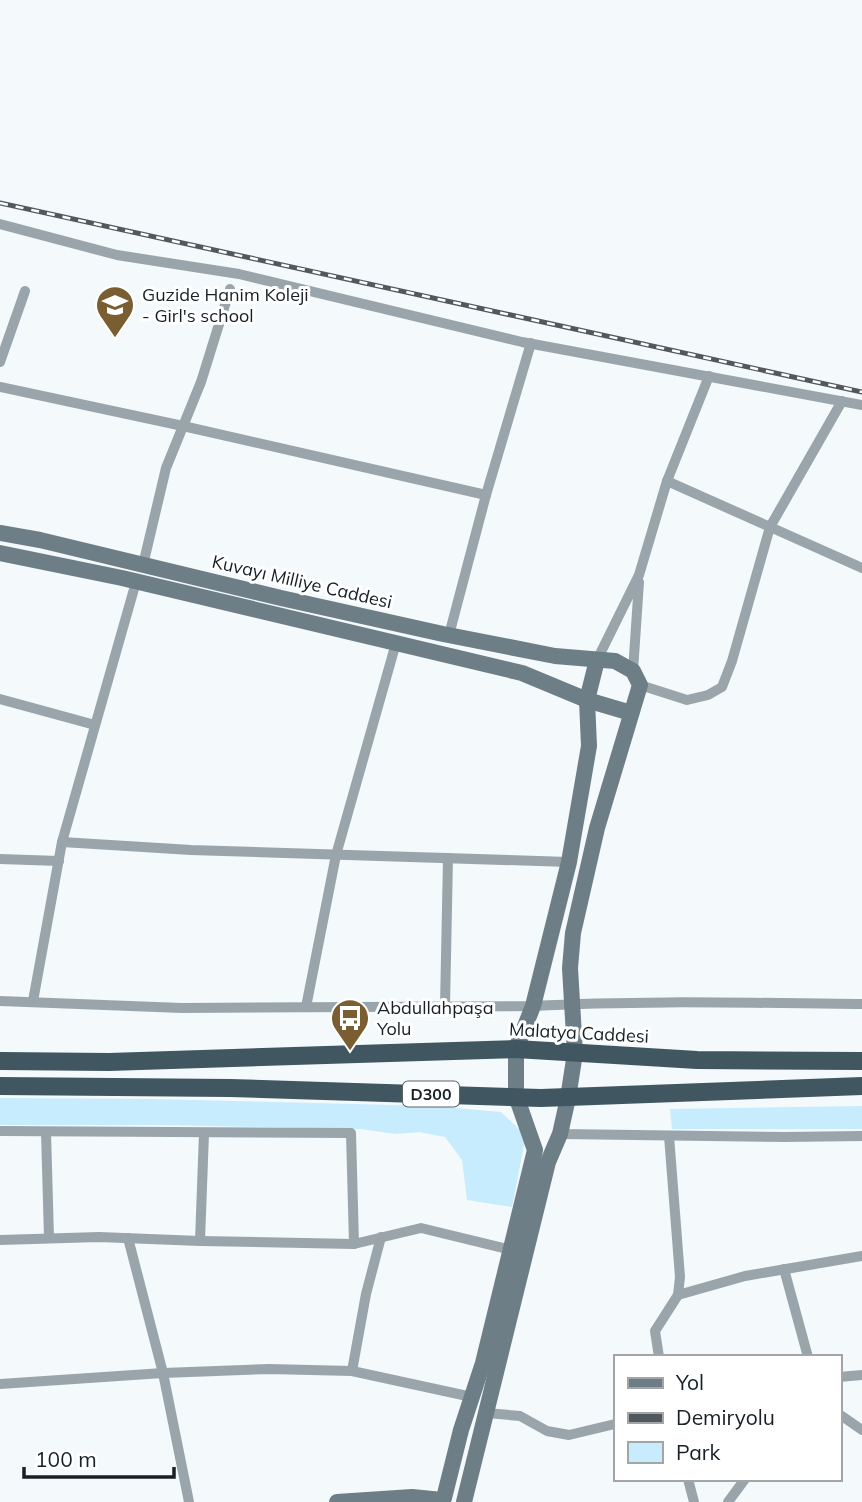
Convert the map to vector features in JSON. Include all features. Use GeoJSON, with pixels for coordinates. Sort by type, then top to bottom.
{"type":"FeatureCollection","features":[{"type":"Feature","properties":{"kind":"highway","name":"Malatya Caddesi"},"geometry":{"type":"LineString","coordinates":[[0,1061],[109,1062],[516,1049],[697,1060],[862,1060]]}},
{"type":"Feature","properties":{"kind":"highway","name":"D300"},"geometry":{"type":"LineString","coordinates":[[0,1086],[230,1088],[568,1098],[862,1086]]}},
{"type":"Feature","properties":{"kind":"main road","name":"Kuvayı Milliye Caddesi"},"geometry":{"type":"LineString","coordinates":[[0,533],[449,635],[555,656],[615,662],[636,678]]}},
{"type":"Feature","properties":{"kind":"main road"},"geometry":{"type":"LineString","coordinates":[[0,553],[136,582],[522,673],[587,700],[631,713]]}},
{"type":"Feature","properties":{"kind":"main road"},"geometry":{"type":"LineString","coordinates":[[441,1500],[483,1363],[536,1150],[516,1097],[516,1049],[533,1006],[569,862],[589,746],[587,700],[597,660]]}},
{"type":"Feature","properties":{"kind":"main road"},"geometry":{"type":"LineString","coordinates":[[337,1502],[412,1497],[441,1500],[455,1497],[463,1502],[548,1162],[559,1134],[568,1098],[575,1053],[570,968],[573,933],[597,828],[631,713],[636,678]]}},
{"type":"Feature","properties":{"kind":"street"},"geometry":{"type":"LineString","coordinates":[[0,224],[117,255],[239,274],[531,343],[862,405]]}},
{"type":"Feature","properties":{"kind":"street"},"geometry":{"type":"LineString","coordinates":[[143,565],[166,468],[201,382],[230,289]]}},
{"type":"Feature","properties":{"kind":"street"},"geometry":{"type":"LineString","coordinates":[[0,362],[25,291]]}},
{"type":"Feature","properties":{"kind":"street"},"geometry":{"type":"LineString","coordinates":[[449,635],[485,495],[531,343]]}},
{"type":"Feature","properties":{"kind":"street"},"geometry":{"type":"LineString","coordinates":[[597,660],[639,575],[667,481],[709,376]]}},
{"type":"Feature","properties":{"kind":"street"},"geometry":{"type":"LineString","coordinates":[[0,387],[485,495]]}},
{"type":"Feature","properties":{"kind":"street"},"geometry":{"type":"LineString","coordinates":[[639,575],[636,678],[687,700],[708,695],[722,687],[732,661],[770,527],[842,401]]}},
{"type":"Feature","properties":{"kind":"street"},"geometry":{"type":"LineString","coordinates":[[667,481],[862,568]]}},
{"type":"Feature","properties":{"kind":"street"},"geometry":{"type":"LineString","coordinates":[[33,1001],[62,842],[136,582]]}},
{"type":"Feature","properties":{"kind":"street"},"geometry":{"type":"LineString","coordinates":[[306,1007],[337,855],[396,643]]}},
{"type":"Feature","properties":{"kind":"street"},"geometry":{"type":"LineString","coordinates":[[0,699],[95,725]]}},
{"type":"Feature","properties":{"kind":"street"},"geometry":{"type":"LineString","coordinates":[[62,842],[191,850],[569,862]]}},
{"type":"Feature","properties":{"kind":"street"},"geometry":{"type":"LineString","coordinates":[[0,859],[59,861]]}},
{"type":"Feature","properties":{"kind":"street"},"geometry":{"type":"LineString","coordinates":[[445,1006],[448,859]]}},
{"type":"Feature","properties":{"kind":"street"},"geometry":{"type":"LineString","coordinates":[[0,1001],[182,1008],[862,1004]]}},
{"type":"Feature","properties":{"kind":"street"},"geometry":{"type":"LineString","coordinates":[[0,1131],[351,1133],[354,1244]]}},
{"type":"Feature","properties":{"kind":"street"},"geometry":{"type":"LineString","coordinates":[[46,1132],[50,1238]]}},
{"type":"Feature","properties":{"kind":"street"},"geometry":{"type":"LineString","coordinates":[[200,1241],[204,1133]]}},
{"type":"Feature","properties":{"kind":"street"},"geometry":{"type":"LineString","coordinates":[[559,1134],[785,1138],[862,1136]]}},
{"type":"Feature","properties":{"kind":"street"},"geometry":{"type":"LineString","coordinates":[[659,1355],[655,1331],[678,1295],[680,1278],[669,1136]]}},
{"type":"Feature","properties":{"kind":"street"},"geometry":{"type":"LineString","coordinates":[[0,1240],[128,1238],[354,1244],[421,1228],[511,1250]]}},
{"type":"Feature","properties":{"kind":"street"},"geometry":{"type":"LineString","coordinates":[[352,1371],[366,1294],[381,1237]]}},
{"type":"Feature","properties":{"kind":"street"},"geometry":{"type":"LineString","coordinates":[[128,1238],[163,1373],[189,1502]]}},
{"type":"Feature","properties":{"kind":"street"},"geometry":{"type":"LineString","coordinates":[[678,1295],[746,1276],[862,1256]]}},
{"type":"Feature","properties":{"kind":"street"},"geometry":{"type":"LineString","coordinates":[[785,1269],[807,1355]]}},
{"type":"Feature","properties":{"kind":"street"},"geometry":{"type":"LineString","coordinates":[[0,1384],[269,1369],[352,1371],[472,1396]]}},
{"type":"Feature","properties":{"kind":"street"},"geometry":{"type":"LineString","coordinates":[[841,1377],[862,1375]]}},
{"type":"Feature","properties":{"kind":"street"},"geometry":{"type":"LineString","coordinates":[[487,1413],[520,1416],[547,1431],[569,1435],[614,1424]]}},
{"type":"Feature","properties":{"kind":"street"},"geometry":{"type":"LineString","coordinates":[[841,1415],[862,1430]]}},
{"type":"Feature","properties":{"kind":"street"},"geometry":{"type":"LineString","coordinates":[[689,1481],[694,1502]]}},
{"type":"Feature","properties":{"kind":"street"},"geometry":{"type":"LineString","coordinates":[[728,1502],[744,1481]]}},
{"type":"Feature","properties":{"kind":"green space"},"geometry":{"type":"Polygon","coordinates":[[[0,1098],[432,1106],[501,1112],[519,1129],[525,1140],[512,1207],[467,1200],[462,1160],[445,1137],[419,1132],[395,1134],[361,1129],[0,1125],[0,1098]]]}},
{"type":"Feature","properties":{"kind":"green space"},"geometry":{"type":"Polygon","coordinates":[[[862,1106],[862,1129],[672,1129],[670,1109],[862,1106]]]}},
{"type":"Feature","properties":{"kind":"railway"},"geometry":{"type":"LineString","coordinates":[[0,203],[862,392]]}},
{"type":"Feature","properties":{"kind":"place","name":"Guzide Hanim Koleji - Girl's school"},"geometry":{"type":"Point","coordinates":[115,339]}},
{"type":"Feature","properties":{"kind":"place","name":"Abdullahpaşa Yolu"},"geometry":{"type":"Point","coordinates":[350,1052]}}]}
